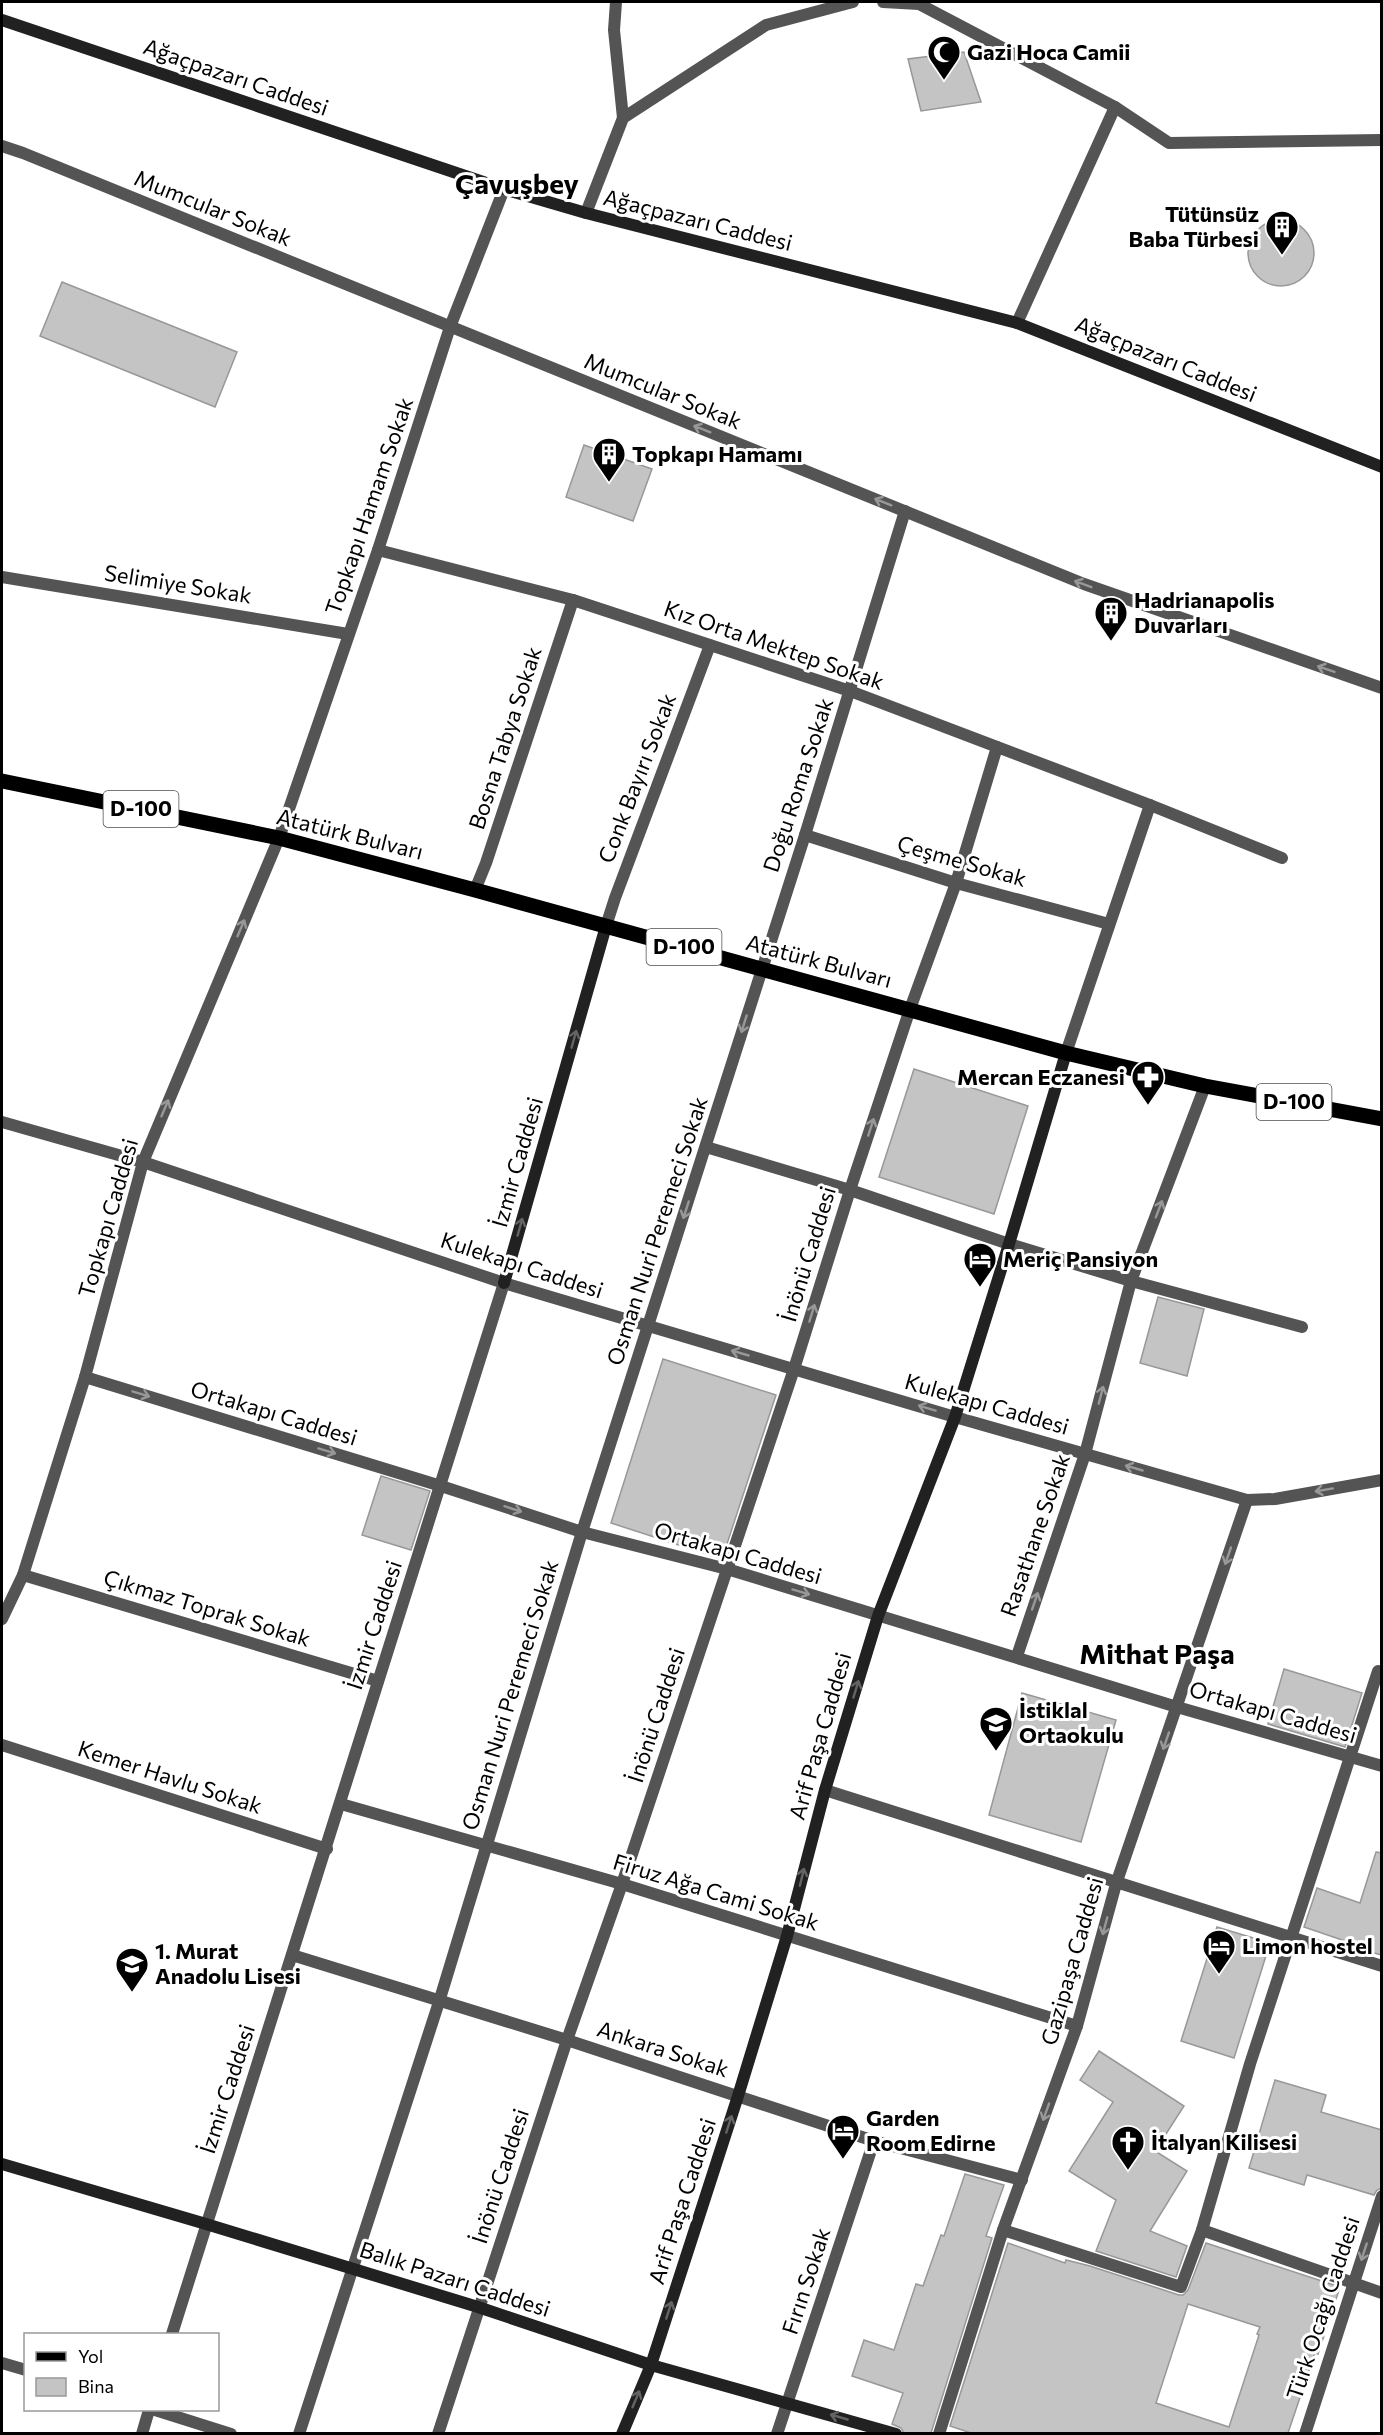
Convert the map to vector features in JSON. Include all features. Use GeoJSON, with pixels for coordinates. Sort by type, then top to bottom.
{"type":"FeatureCollection","features":[{"type":"Feature","properties":{"kind":"main road","name":"Atatürk Bulvarı"},"geometry":{"type":"LineString","coordinates":[[2,781],[279,838],[1066,1053],[1206,1086],[1382,1119]]}},
{"type":"Feature","properties":{"kind":"street"},"geometry":{"type":"LineString","coordinates":[[586,213],[623,118],[614,30],[616,2]]}},
{"type":"Feature","properties":{"kind":"street"},"geometry":{"type":"LineString","coordinates":[[623,118],[766,25],[853,2]]}},
{"type":"Feature","properties":{"kind":"street"},"geometry":{"type":"LineString","coordinates":[[882,2],[919,4],[1115,106],[1169,143],[1382,140]]}},
{"type":"Feature","properties":{"kind":"street","name":"Ağaçpazarı Caddesi"},"geometry":{"type":"LineString","coordinates":[[2,20],[504,189],[586,213],[1017,322],[1382,467]]}},
{"type":"Feature","properties":{"kind":"street"},"geometry":{"type":"LineString","coordinates":[[1017,322],[1115,106]]}},
{"type":"Feature","properties":{"kind":"street","name":"Mumcular Sokak"},"geometry":{"type":"LineString","coordinates":[[2,146],[1084,584],[1382,688]]}},
{"type":"Feature","properties":{"kind":"street","name":"Topkapı Hamam Sokak"},"geometry":{"type":"LineString","coordinates":[[279,838],[378,549],[450,327],[504,189]]}},
{"type":"Feature","properties":{"kind":"street","name":"Doğu Roma Sokak"},"geometry":{"type":"LineString","coordinates":[[762,969],[905,512]]}},
{"type":"Feature","properties":{"kind":"street","name":"Kız Orta Mektep Sokak"},"geometry":{"type":"LineString","coordinates":[[378,549],[573,600],[850,691],[1150,805],[1282,858]]}},
{"type":"Feature","properties":{"kind":"street","name":"Selimiye Sokak"},"geometry":{"type":"LineString","coordinates":[[2,577],[348,634]]}},
{"type":"Feature","properties":{"kind":"street","name":"Bosna Tabya Sokak"},"geometry":{"type":"LineString","coordinates":[[475,890],[573,600]]}},
{"type":"Feature","properties":{"kind":"street","name":"Conk Bayırı Sokak"},"geometry":{"type":"LineString","coordinates":[[606,926],[710,645]]}},
{"type":"Feature","properties":{"kind":"street","name":"İnönü Caddesi"},"geometry":{"type":"LineString","coordinates":[[438,2433],[567,2040],[622,1884],[794,1369],[910,1009],[956,883],[997,747]]}},
{"type":"Feature","properties":{"kind":"street"},"geometry":{"type":"LineString","coordinates":[[1066,1053],[1150,805]]}},
{"type":"Feature","properties":{"kind":"street","name":"Çeşme Sokak"},"geometry":{"type":"LineString","coordinates":[[805,835],[956,883],[1108,924]]}},
{"type":"Feature","properties":{"kind":"street","name":"Topkapı Caddesi"},"geometry":{"type":"LineString","coordinates":[[2,1619],[23,1575],[85,1377],[143,1162],[279,838]]}},
{"type":"Feature","properties":{"kind":"street","name":"İzmir Caddesi"},"geometry":{"type":"LineString","coordinates":[[172,2333],[504,1283],[606,926]]}},
{"type":"Feature","properties":{"kind":"street","name":"Osman Nuri Peremeci Sokak"},"geometry":{"type":"LineString","coordinates":[[299,2433],[439,2002],[582,1532],[762,969]]}},
{"type":"Feature","properties":{"kind":"street","name":"Arif Paşa Caddesi"},"geometry":{"type":"LineString","coordinates":[[622,2433],[651,2365],[738,2096],[787,1936],[825,1790],[878,1616],[955,1417],[1066,1053]]}},
{"type":"Feature","properties":{"kind":"street","name":"Rasathane Sokak"},"geometry":{"type":"LineString","coordinates":[[1017,1656],[1085,1454],[1131,1281],[1206,1086]]}},
{"type":"Feature","properties":{"kind":"street","name":"Kulekapı Caddesi"},"geometry":{"type":"LineString","coordinates":[[2,1122],[143,1162],[504,1283],[955,1417],[1246,1500],[1275,1498],[1382,1480]]}},
{"type":"Feature","properties":{"kind":"street"},"geometry":{"type":"LineString","coordinates":[[706,1147],[850,1190],[1009,1244],[1131,1281],[1302,1327]]}},
{"type":"Feature","properties":{"kind":"street","name":"Ortakapı Caddesi"},"geometry":{"type":"LineString","coordinates":[[85,1377],[441,1486],[582,1532],[727,1569],[1017,1656],[1177,1707],[1382,1766]]}},
{"type":"Feature","properties":{"kind":"street","name":"Gazipaşa Caddesi"},"geometry":{"type":"LineString","coordinates":[[939,2433],[1003,2230],[1077,2026],[1116,1884],[1246,1500]]}},
{"type":"Feature","properties":{"kind":"street","name":"Çıkmaz Toprak Sokak"},"geometry":{"type":"LineString","coordinates":[[23,1575],[378,1681]]}},
{"type":"Feature","properties":{"kind":"street"},"geometry":{"type":"LineString","coordinates":[[1003,2230],[1181,2287],[1202,2230],[1250,2064],[1378,1671]]}},
{"type":"Feature","properties":{"kind":"street","name":"Kemer Havlu Sokak"},"geometry":{"type":"LineString","coordinates":[[2,1745],[327,1849]]}},
{"type":"Feature","properties":{"kind":"street"},"geometry":{"type":"LineString","coordinates":[[825,1790],[1116,1884],[1292,1936],[1382,1966]]}},
{"type":"Feature","properties":{"kind":"street","name":"Firuz Ağa Cami Sokak"},"geometry":{"type":"LineString","coordinates":[[341,1804],[622,1884],[1077,2026]]}},
{"type":"Feature","properties":{"kind":"street","name":"Ankara Sokak"},"geometry":{"type":"LineString","coordinates":[[292,1955],[567,2040],[874,2141],[1022,2180]]}},
{"type":"Feature","properties":{"kind":"street","name":"Fırın Sokak"},"geometry":{"type":"LineString","coordinates":[[777,2433],[874,2141]]}},
{"type":"Feature","properties":{"kind":"street","name":"Balık Pazarı Caddesi"},"geometry":{"type":"LineString","coordinates":[[2,2164],[478,2307],[651,2365],[896,2433]]}},
{"type":"Feature","properties":{"kind":"street","name":"Türk Ocağı Caddesi"},"geometry":{"type":"LineString","coordinates":[[1305,2433],[1382,2196]]}},
{"type":"Feature","properties":{"kind":"street"},"geometry":{"type":"LineString","coordinates":[[1202,2230],[1382,2293]]}},
{"type":"Feature","properties":{"kind":"street"},"geometry":{"type":"LineString","coordinates":[[2,2363],[24,2369]]}},
{"type":"Feature","properties":{"kind":"street"},"geometry":{"type":"LineString","coordinates":[[142,2433],[148,2411]]}},
{"type":"Feature","properties":{"kind":"street"},"geometry":{"type":"LineString","coordinates":[[161,2411],[231,2433]]}},
{"type":"Feature","properties":{"kind":"building","name":"Gazi Hoca Camii"},"geometry":{"type":"Polygon","coordinates":[[[964,52],[981,102],[921,111],[908,59],[964,52]]]}},
{"type":"Feature","properties":{"kind":"building","name":"Tütünsüz Baba Türbesi"},"geometry":{"type":"Polygon","coordinates":[[[1281,220],[1294,223],[1304,230],[1311,240],[1314,253],[1311,266],[1304,276],[1294,283],[1281,286],[1268,283],[1258,276],[1251,266],[1248,253],[1251,240],[1258,230],[1268,223],[1281,220]]]}},
{"type":"Feature","properties":{"kind":"building"},"geometry":{"type":"Polygon","coordinates":[[[62,282],[237,352],[215,407],[40,336],[62,282]]]}},
{"type":"Feature","properties":{"kind":"building","name":"Topkapı Hamamı"},"geometry":{"type":"Polygon","coordinates":[[[584,445],[652,469],[633,521],[566,497],[584,445]]]}},
{"type":"Feature","properties":{"kind":"building"},"geometry":{"type":"Polygon","coordinates":[[[914,1069],[1028,1106],[994,1214],[879,1177],[914,1069]]]}},
{"type":"Feature","properties":{"kind":"building"},"geometry":{"type":"Polygon","coordinates":[[[1158,1297],[1204,1309],[1187,1376],[1140,1363],[1158,1297]]]}},
{"type":"Feature","properties":{"kind":"building"},"geometry":{"type":"Polygon","coordinates":[[[663,1359],[776,1395],[722,1559],[611,1523],[663,1359]]]}},
{"type":"Feature","properties":{"kind":"building"},"geometry":{"type":"Polygon","coordinates":[[[381,1476],[430,1491],[411,1550],[362,1535],[381,1476]]]}},
{"type":"Feature","properties":{"kind":"building"},"geometry":{"type":"Polygon","coordinates":[[[1284,1669],[1362,1693],[1345,1747],[1268,1724],[1284,1669]]]}},
{"type":"Feature","properties":{"kind":"building"},"geometry":{"type":"Polygon","coordinates":[[[1022,1693],[1116,1720],[1081,1842],[989,1815],[1022,1693]]]}},
{"type":"Feature","properties":{"kind":"building"},"geometry":{"type":"Polygon","coordinates":[[[1376,1852],[1382,1853],[1382,1955],[1346,1946],[1348,1942],[1304,1927],[1317,1888],[1360,1903],[1376,1852]]]}},
{"type":"Feature","properties":{"kind":"building"},"geometry":{"type":"Polygon","coordinates":[[[1217,1927],[1270,1943],[1234,2058],[1181,2041],[1217,1927]]]}},
{"type":"Feature","properties":{"kind":"building"},"geometry":{"type":"Polygon","coordinates":[[[1099,2051],[1184,2106],[1155,2151],[1187,2171],[1150,2231],[1187,2246],[1176,2277],[1096,2251],[1116,2200],[1069,2171],[1113,2102],[1080,2080],[1099,2051]]]}},
{"type":"Feature","properties":{"kind":"building"},"geometry":{"type":"Polygon","coordinates":[[[1275,2080],[1326,2095],[1321,2112],[1382,2130],[1382,2188],[1374,2195],[1307,2175],[1304,2185],[1249,2168],[1275,2080]]]}},
{"type":"Feature","properties":{"kind":"building"},"geometry":{"type":"Polygon","coordinates":[[[965,2174],[1004,2185],[986,2236],[992,2238],[931,2433],[904,2433],[901,2428],[892,2424],[903,2393],[852,2376],[864,2340],[894,2350],[916,2284],[923,2286],[941,2235],[944,2236],[965,2174]]]}},
{"type":"Feature","properties":{"kind":"building"},"geometry":{"type":"Polygon","coordinates":[[[1008,2243],[1065,2263],[1066,2260],[1090,2266],[1179,2295],[1183,2295],[1188,2290],[1206,2243],[1340,2287],[1288,2433],[971,2433],[950,2426],[1008,2243]],[[1188,2304],[1156,2403],[1229,2427],[1260,2327],[1188,2304]]]}},
{"type":"Feature","properties":{"kind":"place","name":"Gazi Hoca Camii"},"geometry":{"type":"Point","coordinates":[944,81]}},
{"type":"Feature","properties":{"kind":"place","name":"Tütünsüz Baba Türbesi"},"geometry":{"type":"Point","coordinates":[1282,256]}},
{"type":"Feature","properties":{"kind":"place","name":"Topkapı Hamamı"},"geometry":{"type":"Point","coordinates":[609,483]}},
{"type":"Feature","properties":{"kind":"place","name":"Hadrianapolis Duvarları"},"geometry":{"type":"Point","coordinates":[1111,642]}},
{"type":"Feature","properties":{"kind":"place","name":"Mercan Eczanesi"},"geometry":{"type":"Point","coordinates":[1148,1106]}},
{"type":"Feature","properties":{"kind":"place","name":"Meriç Pansiyon"},"geometry":{"type":"Point","coordinates":[980,1288]}},
{"type":"Feature","properties":{"kind":"place","name":"İstiklal Ortaokulu"},"geometry":{"type":"Point","coordinates":[996,1752]}},
{"type":"Feature","properties":{"kind":"place","name":"Limon hostel"},"geometry":{"type":"Point","coordinates":[1219,1975]}},
{"type":"Feature","properties":{"kind":"place","name":"1. Murat Anadolu Lisesi"},"geometry":{"type":"Point","coordinates":[132,1993]}},
{"type":"Feature","properties":{"kind":"place","name":"Garden Room Edirne"},"geometry":{"type":"Point","coordinates":[843,2160]}},
{"type":"Feature","properties":{"kind":"place","name":"İtalyan Kilisesi"},"geometry":{"type":"Point","coordinates":[1128,2171]}},
{"type":"Feature","properties":{"kind":"district","name":"Çavuşbey"},"geometry":{"type":"Point","coordinates":[517,184]}},
{"type":"Feature","properties":{"kind":"district","name":"Mithat Paşa"},"geometry":{"type":"Point","coordinates":[1157,1654]}}]}
